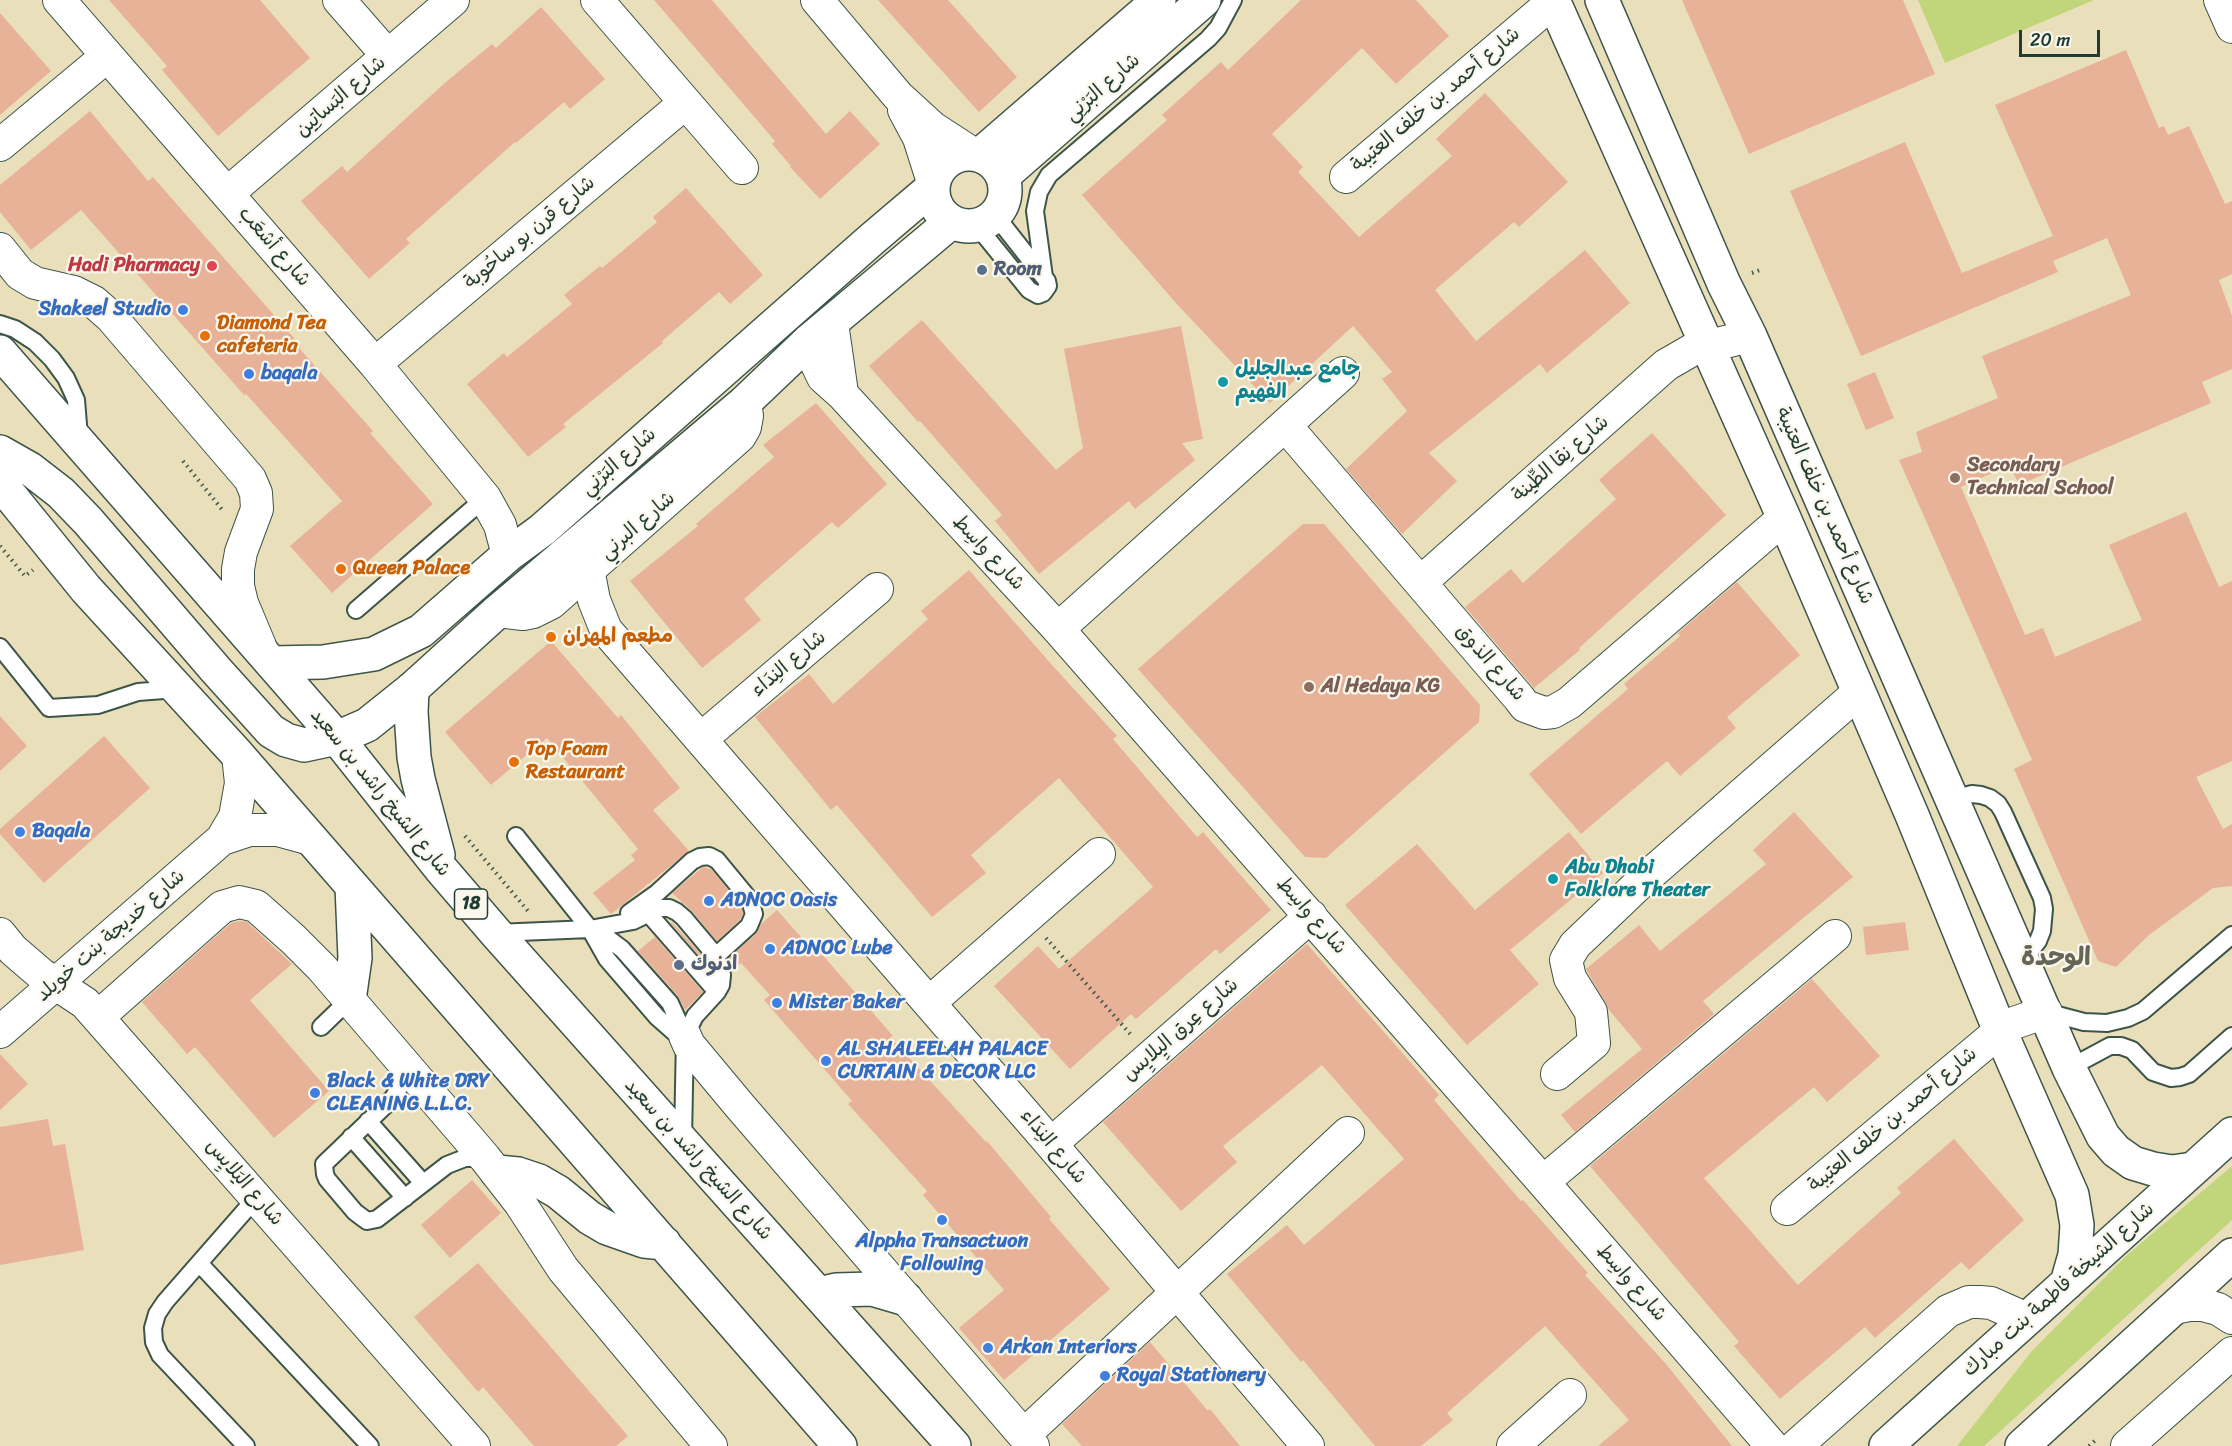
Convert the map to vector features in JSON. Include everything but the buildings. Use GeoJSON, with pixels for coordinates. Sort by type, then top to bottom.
{"type":"FeatureCollection","features":[{"type":"Feature","properties":{"kind":"street","name":"شارع أشعَب"},"geometry":{"type":"LineString","coordinates":[[59,0],[375,364],[485,498],[500,525],[508,555]]}},
{"type":"Feature","properties":{"kind":"street"},"geometry":{"type":"LineString","coordinates":[[339,0],[388,56]]}},
{"type":"Feature","properties":{"kind":"street","name":"شارع البَساتِين"},"geometry":{"type":"LineString","coordinates":[[228,194],[453,0]]}},
{"type":"Feature","properties":{"kind":"street"},"geometry":{"type":"LineString","coordinates":[[597,0],[741,168]]}},
{"type":"Feature","properties":{"kind":"street"},"geometry":{"type":"LineString","coordinates":[[817,0],[898,96],[933,128],[985,162],[1006,193],[1004,201],[975,221],[943,216],[937,208],[933,185],[919,138],[898,96]]}},
{"type":"Feature","properties":{"kind":"street","name":"شارع البَرْنِي"},"geometry":{"type":"LineString","coordinates":[[985,162],[1159,0]]}},
{"type":"Feature","properties":{"kind":"street","name":"شارع البَرْنِي"},"geometry":{"type":"LineString","coordinates":[[985,162],[1204,0]]}},
{"type":"Feature","properties":{"kind":"street","name":"شارع أحمد بن خلف العتيبة"},"geometry":{"type":"LineString","coordinates":[[1346,177],[1554,0],[1784,518],[1912,815],[2000,1031],[2072,1195],[2077,1225],[2075,1255],[2067,1284]]}},
{"type":"Feature","properties":{"kind":"street","name":"شارع أحمد بن خلف العتيبة"},"geometry":{"type":"LineString","coordinates":[[1602,0],[1724,284],[1750,336],[2069,1068],[2103,1136],[2116,1151],[2133,1163],[2172,1172],[2193,1168]]}},
{"type":"Feature","properties":{"kind":"street"},"geometry":{"type":"LineString","coordinates":[[2220,0],[2232,27]]}},
{"type":"Feature","properties":{"kind":"street"},"geometry":{"type":"LineString","coordinates":[[0,145],[107,56]]}},
{"type":"Feature","properties":{"kind":"street","name":"شارع قرن بو ساحُوبة"},"geometry":{"type":"LineString","coordinates":[[375,364],[685,103]]}},
{"type":"Feature","properties":{"kind":"street"},"geometry":{"type":"LineString","coordinates":[[933,185],[937,173],[947,161],[959,154],[985,162]]}},
{"type":"Feature","properties":{"kind":"street","name":"شارع البَرْنِي"},"geometry":{"type":"LineString","coordinates":[[268,659],[323,662],[348,659],[374,654],[421,632],[508,555],[542,530],[933,185]]}},
{"type":"Feature","properties":{"kind":"street","name":"شارع البَرْنِي"},"geometry":{"type":"LineString","coordinates":[[0,452],[30,470],[61,494],[88,521],[224,679],[272,730],[286,740],[304,745],[337,738],[367,725],[412,689],[498,611],[745,402],[821,332],[975,221]]}},
{"type":"Feature","properties":{"kind":"street"},"geometry":{"type":"LineString","coordinates":[[821,332],[806,321],[808,314],[816,304],[855,270],[872,239]]}},
{"type":"Feature","properties":{"kind":"street"},"geometry":{"type":"LineString","coordinates":[[0,249],[21,274],[35,283],[74,292],[94,302],[111,316],[250,479],[256,494],[257,509],[241,552],[238,586],[243,603],[268,659]]}},
{"type":"Feature","properties":{"kind":"street","name":"شارع واسِط"},"geometry":{"type":"LineString","coordinates":[[821,332],[812,354],[823,377],[842,394],[1058,629],[1772,1446]]}},
{"type":"Feature","properties":{"kind":"street","name":"شارع نِقا الطِّينة"},"geometry":{"type":"LineString","coordinates":[[1421,582],[1666,365],[1692,350],[1750,336]]}},
{"type":"Feature","properties":{"kind":"street","name":"شارع الشيخ راشد بن سعيد"},"geometry":{"type":"LineString","coordinates":[[0,352],[337,738],[496,933],[954,1446]]}},
{"type":"Feature","properties":{"kind":"street"},"geometry":{"type":"LineString","coordinates":[[1058,629],[1343,373]]}},
{"type":"Feature","properties":{"kind":"street","name":"شارع البرني"},"geometry":{"type":"LineString","coordinates":[[498,611],[523,614],[551,603],[740,436],[747,416],[745,402]]}},
{"type":"Feature","properties":{"kind":"street","name":"شارع الذوق"},"geometry":{"type":"LineString","coordinates":[[1285,425],[1526,706],[1544,713],[1553,712],[1569,702],[1784,518]]}},
{"type":"Feature","properties":{"kind":"street"},"geometry":{"type":"LineString","coordinates":[[0,483],[86,589],[238,755],[840,1446]]}},
{"type":"Feature","properties":{"kind":"street","name":"شارع أشعَب"},"geometry":{"type":"LineString","coordinates":[[485,498],[542,530]]}},
{"type":"Feature","properties":{"kind":"street","name":"شارع النِدَاء"},"geometry":{"type":"LineString","coordinates":[[588,569],[594,600],[606,630],[929,1002],[1308,1446]]}},
{"type":"Feature","properties":{"kind":"street","name":"شارع النِدَاء"},"geometry":{"type":"LineString","coordinates":[[701,739],[877,589]]}},
{"type":"Feature","properties":{"kind":"street","name":"شارع النِدَاء"},"geometry":{"type":"LineString","coordinates":[[551,603],[606,630]]}},
{"type":"Feature","properties":{"kind":"street"},"geometry":{"type":"LineString","coordinates":[[412,689],[411,734],[418,779],[441,868]]}},
{"type":"Feature","properties":{"kind":"street"},"geometry":{"type":"LineString","coordinates":[[1557,1074],[1594,1043],[1591,1012],[1570,978],[1566,960],[1575,945],[1640,883],[1858,693]]}},
{"type":"Feature","properties":{"kind":"street","name":"شارع خديجة بنت خويلد"},"geometry":{"type":"LineString","coordinates":[[0,1032],[222,839],[236,817],[241,783],[238,755]]}},
{"type":"Feature","properties":{"kind":"street","name":"شارع خديجة بنت خويلد"},"geometry":{"type":"LineString","coordinates":[[222,839],[249,830],[278,830],[311,839]]}},
{"type":"Feature","properties":{"kind":"street"},"geometry":{"type":"LineString","coordinates":[[929,1002],[1099,854]]}},
{"type":"Feature","properties":{"kind":"street"},"geometry":{"type":"LineString","coordinates":[[349,1000],[355,958],[352,886]]}},
{"type":"Feature","properties":{"kind":"street"},"geometry":{"type":"LineString","coordinates":[[98,1017],[222,907],[239,902],[256,906],[322,968],[491,1165],[563,1269],[711,1446]]}},
{"type":"Feature","properties":{"kind":"street","name":"شارع عِرق اليِلايِس"},"geometry":{"type":"LineString","coordinates":[[1051,1144],[1311,916]]}},
{"type":"Feature","properties":{"kind":"street","name":"شارع اليَلايِس"},"geometry":{"type":"LineString","coordinates":[[0,934],[28,964],[85,1002],[473,1445]]}},
{"type":"Feature","properties":{"kind":"street"},"geometry":{"type":"LineString","coordinates":[[1543,1182],[1835,936]]}},
{"type":"Feature","properties":{"kind":"street","name":"شارع أحمد بن خلف العتيبة"},"geometry":{"type":"LineString","coordinates":[[1787,1209],[2000,1031],[2046,1012]]}},
{"type":"Feature","properties":{"kind":"street"},"geometry":{"type":"LineString","coordinates":[[685,1036],[689,1046],[739,1105],[1029,1440],[1177,1293],[1348,1133]]}},
{"type":"Feature","properties":{"kind":"street","name":"شارع الشيخة فاطمة بنت مبارك"},"geometry":{"type":"LineString","coordinates":[[1886,1446],[2232,1134]]}},
{"type":"Feature","properties":{"kind":"street"},"geometry":{"type":"LineString","coordinates":[[491,1165],[539,1181],[558,1192],[606,1228],[625,1236],[664,1243]]}},
{"type":"Feature","properties":{"kind":"street"},"geometry":{"type":"LineString","coordinates":[[2022,1446],[2232,1255]]}},
{"type":"Feature","properties":{"kind":"street"},"geometry":{"type":"LineString","coordinates":[[819,1294],[836,1290],[872,1289],[906,1299]]}},
{"type":"Feature","properties":{"kind":"street"},"geometry":{"type":"LineString","coordinates":[[1796,1446],[1948,1311],[1969,1302],[1991,1303],[2027,1319]]}},
{"type":"Feature","properties":{"kind":"street"},"geometry":{"type":"LineString","coordinates":[[2174,1308],[2204,1305],[2217,1309],[2232,1318]]}},
{"type":"Feature","properties":{"kind":"street"},"geometry":{"type":"LineString","coordinates":[[2127,1446],[2232,1353]]}},
{"type":"Feature","properties":{"kind":"street"},"geometry":{"type":"LineString","coordinates":[[1513,1446],[1570,1395]]}},
{"type":"Feature","properties":{"kind":"lane"},"geometry":{"type":"LineString","coordinates":[[975,221],[1044,277],[1035,211],[1039,192],[1049,175],[1208,39],[1222,22],[1233,0]]}},
{"type":"Feature","properties":{"kind":"lane"},"geometry":{"type":"LineString","coordinates":[[0,324],[15,329],[35,342],[66,378],[76,400],[80,444]]}},
{"type":"Feature","properties":{"kind":"lane"},"geometry":{"type":"LineString","coordinates":[[356,610],[485,498]]}},
{"type":"Feature","properties":{"kind":"lane"},"geometry":{"type":"LineString","coordinates":[[0,647],[49,708],[98,705],[138,692],[177,689]]}},
{"type":"Feature","properties":{"kind":"lane"},"geometry":{"type":"LineString","coordinates":[[516,836],[590,929],[602,934],[622,949],[670,1003],[685,1036]]}},
{"type":"Feature","properties":{"kind":"lane"},"geometry":{"type":"LineString","coordinates":[[590,929],[632,911],[692,861],[709,856],[717,860],[750,900],[754,914],[749,927],[716,956]]}},
{"type":"Feature","properties":{"kind":"lane"},"geometry":{"type":"LineString","coordinates":[[496,933],[590,929],[619,925],[660,908],[669,908],[677,912],[716,956],[722,975],[721,985],[695,1016],[685,1036],[682,1143]]}},
{"type":"Feature","properties":{"kind":"lane"},"geometry":{"type":"LineString","coordinates":[[648,913],[717,992]]}},
{"type":"Feature","properties":{"kind":"lane"},"geometry":{"type":"LineString","coordinates":[[2046,1012],[2084,1022],[2107,1023],[2128,1018],[2143,1011],[2232,935]]}},
{"type":"Feature","properties":{"kind":"lane"},"geometry":{"type":"LineString","coordinates":[[321,1027],[349,1000]]}},
{"type":"Feature","properties":{"kind":"lane"},"geometry":{"type":"LineString","coordinates":[[2069,1068],[2110,1046],[2121,1046],[2132,1050],[2152,1072],[2171,1078],[2180,1077],[2189,1074],[2232,1036]]}},
{"type":"Feature","properties":{"kind":"lane"},"geometry":{"type":"LineString","coordinates":[[407,1067],[398,1091],[327,1160],[324,1169],[327,1179],[355,1212],[367,1221],[378,1219],[456,1160],[465,1158],[491,1165]]}},
{"type":"Feature","properties":{"kind":"lane"},"geometry":{"type":"LineString","coordinates":[[368,1121],[423,1184]]}},
{"type":"Feature","properties":{"kind":"lane"},"geometry":{"type":"LineString","coordinates":[[351,1137],[405,1198]]}},
{"type":"Feature","properties":{"kind":"lane"},"geometry":{"type":"LineString","coordinates":[[246,1446],[160,1355],[154,1342],[153,1328],[157,1314],[256,1197]]}},
{"type":"Feature","properties":{"kind":"lane"},"geometry":{"type":"LineString","coordinates":[[199,1263],[370,1446]]}},
{"type":"Feature","properties":{"kind":"path"},"geometry":{"type":"LineString","coordinates":[[1027,916],[1150,1057]]}},
{"type":"Feature","properties":{"kind":"green space"},"geometry":{"type":"Polygon","coordinates":[[[1918,0],[2094,0],[1945,63],[1918,0]]]}},
{"type":"Feature","properties":{"kind":"green space"},"geometry":{"type":"Polygon","coordinates":[[[2232,1166],[2232,1220],[1984,1446],[1957,1446],[2032,1351],[2126,1256],[2232,1166]]]}},
{"type":"Feature","properties":{"kind":"place","name":"Hadi Pharmacy"},"geometry":{"type":"Point","coordinates":[212,266]}},
{"type":"Feature","properties":{"kind":"place","name":"Room"},"geometry":{"type":"Point","coordinates":[982,270]}},
{"type":"Feature","properties":{"kind":"place","name":"Shakeel Studio"},"geometry":{"type":"Point","coordinates":[183,310]}},
{"type":"Feature","properties":{"kind":"place","name":"Diamond Tea cafeteria"},"geometry":{"type":"Point","coordinates":[205,336]}},
{"type":"Feature","properties":{"kind":"place","name":"baqala"},"geometry":{"type":"Point","coordinates":[249,374]}},
{"type":"Feature","properties":{"kind":"place","name":"جامع عبدالجليل الفهيم"},"geometry":{"type":"Point","coordinates":[1223,382]}},
{"type":"Feature","properties":{"kind":"place","name":"Secondary Technical School"},"geometry":{"type":"Point","coordinates":[1955,478]}},
{"type":"Feature","properties":{"kind":"place","name":"Queen Palace"},"geometry":{"type":"Point","coordinates":[341,569]}},
{"type":"Feature","properties":{"kind":"place","name":"مطعم المهران"},"geometry":{"type":"Point","coordinates":[551,637]}},
{"type":"Feature","properties":{"kind":"place","name":"Al Hedaya KG"},"geometry":{"type":"Point","coordinates":[1309,687]}},
{"type":"Feature","properties":{"kind":"place","name":"Top Foam Restaurant"},"geometry":{"type":"Point","coordinates":[514,762]}},
{"type":"Feature","properties":{"kind":"place","name":"Baqala"},"geometry":{"type":"Point","coordinates":[20,832]}},
{"type":"Feature","properties":{"kind":"place","name":"Abu Dhabi Folklore Theater"},"geometry":{"type":"Point","coordinates":[1553,879]}},
{"type":"Feature","properties":{"kind":"place","name":"ADNOC Oasis"},"geometry":{"type":"Point","coordinates":[709,901]}},
{"type":"Feature","properties":{"kind":"place","name":"ADNOC Lube"},"geometry":{"type":"Point","coordinates":[770,949]}},
{"type":"Feature","properties":{"kind":"place","name":"ادنوك"},"geometry":{"type":"Point","coordinates":[679,965]}},
{"type":"Feature","properties":{"kind":"place","name":"Mister Baker"},"geometry":{"type":"Point","coordinates":[777,1003]}},
{"type":"Feature","properties":{"kind":"place","name":"AL SHALEELAH PALACE CURTAIN & DECOR LLC"},"geometry":{"type":"Point","coordinates":[826,1061]}},
{"type":"Feature","properties":{"kind":"place","name":"Black & White DRY CLEANING L.L.C."},"geometry":{"type":"Point","coordinates":[315,1093]}},
{"type":"Feature","properties":{"kind":"place","name":"Alppha Transactuon Following"},"geometry":{"type":"Point","coordinates":[942,1220]}},
{"type":"Feature","properties":{"kind":"place","name":"Arkan Interiors"},"geometry":{"type":"Point","coordinates":[988,1348]}},
{"type":"Feature","properties":{"kind":"place","name":"Royal Stationery"},"geometry":{"type":"Point","coordinates":[1105,1376]}},
{"type":"Feature","properties":{"kind":"district","name":"الوحدة"},"geometry":{"type":"Point","coordinates":[2056,958]}}]}
